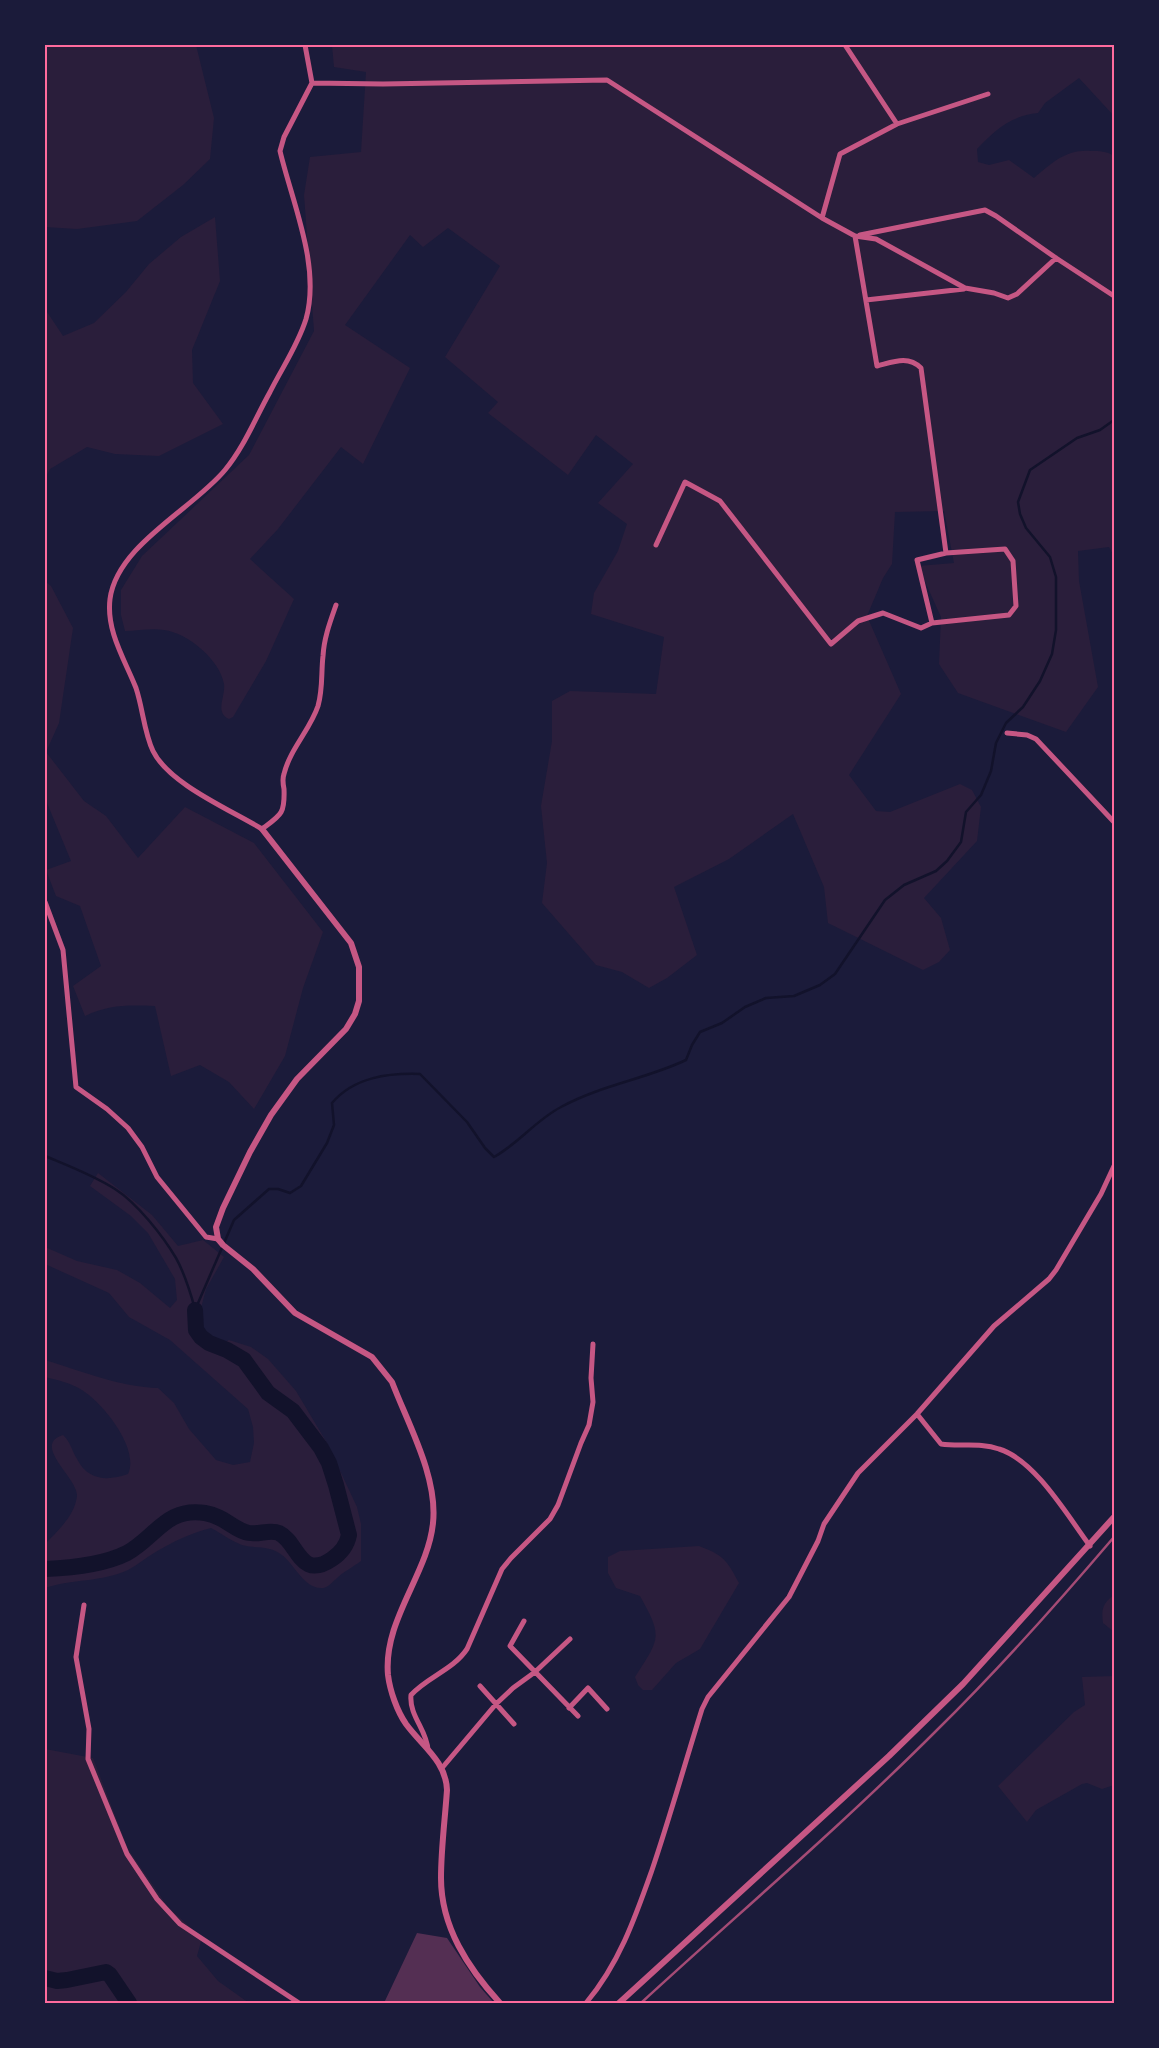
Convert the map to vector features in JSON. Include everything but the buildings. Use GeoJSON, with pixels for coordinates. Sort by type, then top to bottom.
{"type":"FeatureCollection","features":[{"type":"Feature","properties":{"kind":"street"},"geometry":{"type":"LineString","coordinates":[[306,45],[312,83],[284,137],[280,150],[308,256],[309,295],[306,318],[297,342],[238,452],[212,484],[137,548],[114,583],[110,603],[111,620],[118,646],[136,688],[150,742],[157,758],[167,770],[189,787],[262,829],[350,943],[359,967],[359,1001],[355,1014],[346,1029],[297,1079],[271,1115],[246,1159],[216,1227],[218,1239],[223,1245],[253,1269],[289,1309],[372,1357],[392,1382],[426,1467],[434,1508],[433,1524],[428,1546],[390,1642],[388,1674],[396,1704],[405,1723],[442,1768],[446,1790],[441,1878],[443,1902],[449,1924],[460,1949],[476,1976],[500,2003]]}},
{"type":"Feature","properties":{"kind":"street"},"geometry":{"type":"LineString","coordinates":[[845,45],[897,124]]}},
{"type":"Feature","properties":{"kind":"street"},"geometry":{"type":"LineString","coordinates":[[312,83],[383,84],[607,80],[822,218],[854,236],[876,239],[965,288]]}},
{"type":"Feature","properties":{"kind":"street"},"geometry":{"type":"LineString","coordinates":[[822,218],[840,154],[897,124],[988,94]]}},
{"type":"Feature","properties":{"kind":"street"},"geometry":{"type":"LineString","coordinates":[[854,236],[985,210],[1114,296]]}},
{"type":"Feature","properties":{"kind":"street"},"geometry":{"type":"LineString","coordinates":[[854,236],[877,366],[908,359],[915,362],[921,368],[946,553]]}},
{"type":"Feature","properties":{"kind":"street"},"geometry":{"type":"LineString","coordinates":[[866,300],[965,288],[994,293],[1008,298],[1017,294],[1056,258]]}},
{"type":"Feature","properties":{"kind":"street"},"geometry":{"type":"LineString","coordinates":[[656,545],[685,482],[720,501],[831,644],[858,621],[883,613],[921,628],[932,623],[1009,615],[1016,606],[1013,561],[1005,549],[946,553],[917,560],[932,623]]}},
{"type":"Feature","properties":{"kind":"street"},"geometry":{"type":"LineString","coordinates":[[262,829],[279,816],[285,806],[283,776],[288,762],[318,706],[322,686],[323,656],[327,632],[336,605]]}},
{"type":"Feature","properties":{"kind":"street"},"geometry":{"type":"LineString","coordinates":[[1007,733],[1027,735],[1036,739],[1114,822]]}},
{"type":"Feature","properties":{"kind":"street"},"geometry":{"type":"LineString","coordinates":[[45,902],[64,950],[76,1087],[107,1109],[128,1128],[142,1147],[157,1177],[206,1237],[218,1239]]}},
{"type":"Feature","properties":{"kind":"street"},"geometry":{"type":"LineString","coordinates":[[586,2003],[612,1968],[626,1940],[663,1838],[702,1709],[708,1696],[789,1597],[818,1541],[824,1524],[858,1473],[917,1414],[994,1326],[1049,1279],[1102,1194],[1114,1166]]}},
{"type":"Feature","properties":{"kind":"street"},"geometry":{"type":"LineString","coordinates":[[428,1750],[428,1740],[411,1708],[411,1695],[417,1688],[460,1659],[467,1649],[502,1569],[550,1519],[558,1505],[589,1425],[593,1402],[591,1378],[593,1344]]}},
{"type":"Feature","properties":{"kind":"street"},"geometry":{"type":"LineString","coordinates":[[917,1414],[941,1444],[977,1444],[998,1448],[1018,1457],[1037,1475],[1090,1546]]}},
{"type":"Feature","properties":{"kind":"street"},"geometry":{"type":"LineString","coordinates":[[619,2003],[889,1756],[963,1684],[1090,1546],[1114,1517]]}},
{"type":"Feature","properties":{"kind":"street"},"geometry":{"type":"LineString","coordinates":[[84,1605],[76,1657],[89,1728],[88,1759],[127,1854],[157,1899],[180,1924],[299,2003]]}},
{"type":"Feature","properties":{"kind":"street"},"geometry":{"type":"LineString","coordinates":[[524,1620],[510,1646],[578,1716]]}},
{"type":"Feature","properties":{"kind":"street"},"geometry":{"type":"LineString","coordinates":[[442,1768],[496,1704],[535,1672],[570,1639]]}},
{"type":"Feature","properties":{"kind":"street"},"geometry":{"type":"LineString","coordinates":[[480,1686],[514,1724]]}},
{"type":"Feature","properties":{"kind":"street"},"geometry":{"type":"LineString","coordinates":[[570,1708],[588,1688],[607,1708]]}},
{"type":"Feature","properties":{"kind":"shaded area"},"geometry":{"type":"Polygon","coordinates":[[[45,45],[196,45],[214,118],[210,159],[183,185],[137,221],[77,229],[45,227],[45,45]]]}},
{"type":"Feature","properties":{"kind":"shaded area"},"geometry":{"type":"Polygon","coordinates":[[[332,45],[1114,45],[1114,116],[1079,78],[1045,103],[1038,113],[1019,117],[1004,125],[977,149],[978,162],[989,165],[1009,160],[1034,178],[1060,158],[1074,152],[1100,151],[1114,156],[1114,556],[1109,547],[1078,551],[1079,581],[1098,687],[1066,732],[958,693],[939,664],[941,617],[918,566],[954,563],[944,511],[895,512],[892,564],[883,578],[867,616],[901,694],[849,775],[876,811],[890,812],[960,784],[972,790],[981,807],[977,841],[924,898],[941,918],[950,950],[939,962],[923,970],[828,923],[824,887],[793,814],[729,859],[674,887],[697,955],[667,978],[649,988],[622,972],[596,965],[542,903],[547,863],[541,806],[552,741],[552,701],[570,691],[656,694],[664,637],[591,614],[594,593],[618,551],[627,524],[598,503],[633,464],[596,435],[568,475],[488,413],[498,402],[445,357],[500,266],[448,228],[423,247],[410,235],[345,325],[410,368],[363,464],[341,447],[278,529],[250,559],[294,599],[266,661],[233,717],[229,719],[222,712],[224,684],[216,666],[202,649],[183,636],[173,632],[154,629],[125,631],[121,615],[121,590],[142,556],[249,455],[314,331],[304,195],[310,157],[361,152],[366,72],[334,67],[332,45]]]}},
{"type":"Feature","properties":{"kind":"shaded area"},"geometry":{"type":"Polygon","coordinates":[[[215,217],[220,281],[192,350],[193,383],[223,424],[159,456],[115,454],[87,447],[50,469],[45,479],[45,309],[63,336],[94,323],[126,292],[149,264],[181,237],[215,217]]]}},
{"type":"Feature","properties":{"kind":"shaded area"},"geometry":{"type":"Polygon","coordinates":[[[45,581],[51,586],[73,628],[59,723],[46,752],[84,801],[106,816],[138,858],[185,807],[254,843],[323,932],[303,988],[285,1056],[254,1109],[229,1082],[200,1065],[171,1076],[155,1006],[111,1007],[85,1016],[73,986],[101,966],[80,906],[56,896],[46,870],[71,861],[45,798],[45,581]]]}},
{"type":"Feature","properties":{"kind":"shaded area"},"geometry":{"type":"Polygon","coordinates":[[[98,1173],[152,1215],[178,1246],[203,1240],[224,1257],[206,1289],[198,1319],[204,1328],[204,1337],[220,1345],[229,1340],[251,1347],[268,1359],[296,1391],[327,1443],[357,1507],[361,1524],[361,1561],[327,1587],[317,1588],[305,1581],[286,1559],[277,1552],[268,1548],[242,1545],[211,1528],[196,1532],[175,1542],[118,1574],[45,1588],[45,1544],[73,1510],[77,1496],[71,1480],[54,1454],[52,1446],[54,1440],[63,1435],[87,1472],[99,1477],[113,1478],[128,1474],[130,1464],[129,1452],[124,1440],[109,1416],[100,1405],[82,1390],[45,1377],[45,1358],[48,1361],[116,1382],[158,1388],[174,1403],[189,1429],[216,1460],[233,1465],[250,1462],[254,1443],[253,1427],[248,1409],[170,1340],[129,1317],[109,1293],[45,1264],[45,1247],[77,1261],[117,1270],[140,1283],[170,1308],[177,1300],[175,1279],[148,1233],[131,1216],[90,1186],[98,1173]]]}},
{"type":"Feature","properties":{"kind":"shaded area"},"geometry":{"type":"Polygon","coordinates":[[[699,1546],[714,1552],[724,1559],[739,1583],[700,1649],[676,1663],[652,1690],[643,1690],[638,1685],[635,1677],[654,1645],[655,1629],[640,1596],[616,1588],[608,1573],[608,1557],[620,1551],[699,1546]]]}},
{"type":"Feature","properties":{"kind":"shaded area"},"geometry":{"type":"Polygon","coordinates":[[[1114,1595],[1114,1632],[1103,1623],[1102,1614],[1105,1604],[1114,1595]]]}},
{"type":"Feature","properties":{"kind":"shaded area"},"geometry":{"type":"Polygon","coordinates":[[[1114,1676],[1114,1785],[1102,1789],[1087,1783],[1082,1784],[1036,1810],[1027,1822],[998,1786],[1074,1712],[1085,1705],[1082,1677],[1114,1676]]]}},
{"type":"Feature","properties":{"kind":"shaded area"},"geometry":{"type":"Polygon","coordinates":[[[45,1749],[93,1758],[128,1849],[168,1907],[202,1938],[197,1956],[218,1981],[249,2003],[45,2003],[45,1749]]]}},
{"type":"Feature","properties":{"kind":"waterway"},"geometry":{"type":"LineString","coordinates":[[195,1310],[234,1220],[269,1189],[278,1189],[290,1193],[301,1186],[327,1143],[334,1125],[332,1103],[351,1087],[372,1078],[396,1074],[420,1074],[467,1122],[485,1148],[494,1157],[512,1145],[552,1112],[576,1099],[671,1067],[686,1060],[700,1032],[722,1023],[745,1007],[766,998],[794,996],[820,985],[835,974],[885,900],[904,885],[936,871],[947,861],[961,842],[966,812],[981,795],[991,771],[996,743],[1006,723],[1023,707],[1040,681],[1052,654],[1056,630],[1056,577],[1050,557],[1026,528],[1020,514],[1018,502],[1030,470],[1077,438],[1100,430],[1114,420]]}},
{"type":"Feature","properties":{"kind":"waterway"},"geometry":{"type":"LineString","coordinates":[[45,1156],[107,1184],[141,1211],[176,1258],[185,1276],[195,1309]]}},
{"type":"Feature","properties":{"kind":"waterway"},"geometry":{"type":"LineString","coordinates":[[45,1569],[87,1565],[118,1557],[137,1546],[171,1519],[180,1514],[192,1512],[212,1515],[249,1533],[279,1533],[291,1544],[306,1563],[313,1565],[321,1565],[332,1559],[345,1545],[349,1535],[329,1463],[321,1448],[293,1411],[268,1393],[244,1360],[227,1350],[209,1343],[201,1337],[196,1330],[195,1310]]}},
{"type":"Feature","properties":{"kind":"waterway"},"geometry":{"type":"LineString","coordinates":[[45,1978],[57,1981],[106,1972],[129,2003]]}},
{"type":"Feature","properties":{"kind":"railway"},"geometry":{"type":"LineString","coordinates":[[641,2003],[827,1835],[935,1732],[1027,1636],[1114,1537]]}}]}
